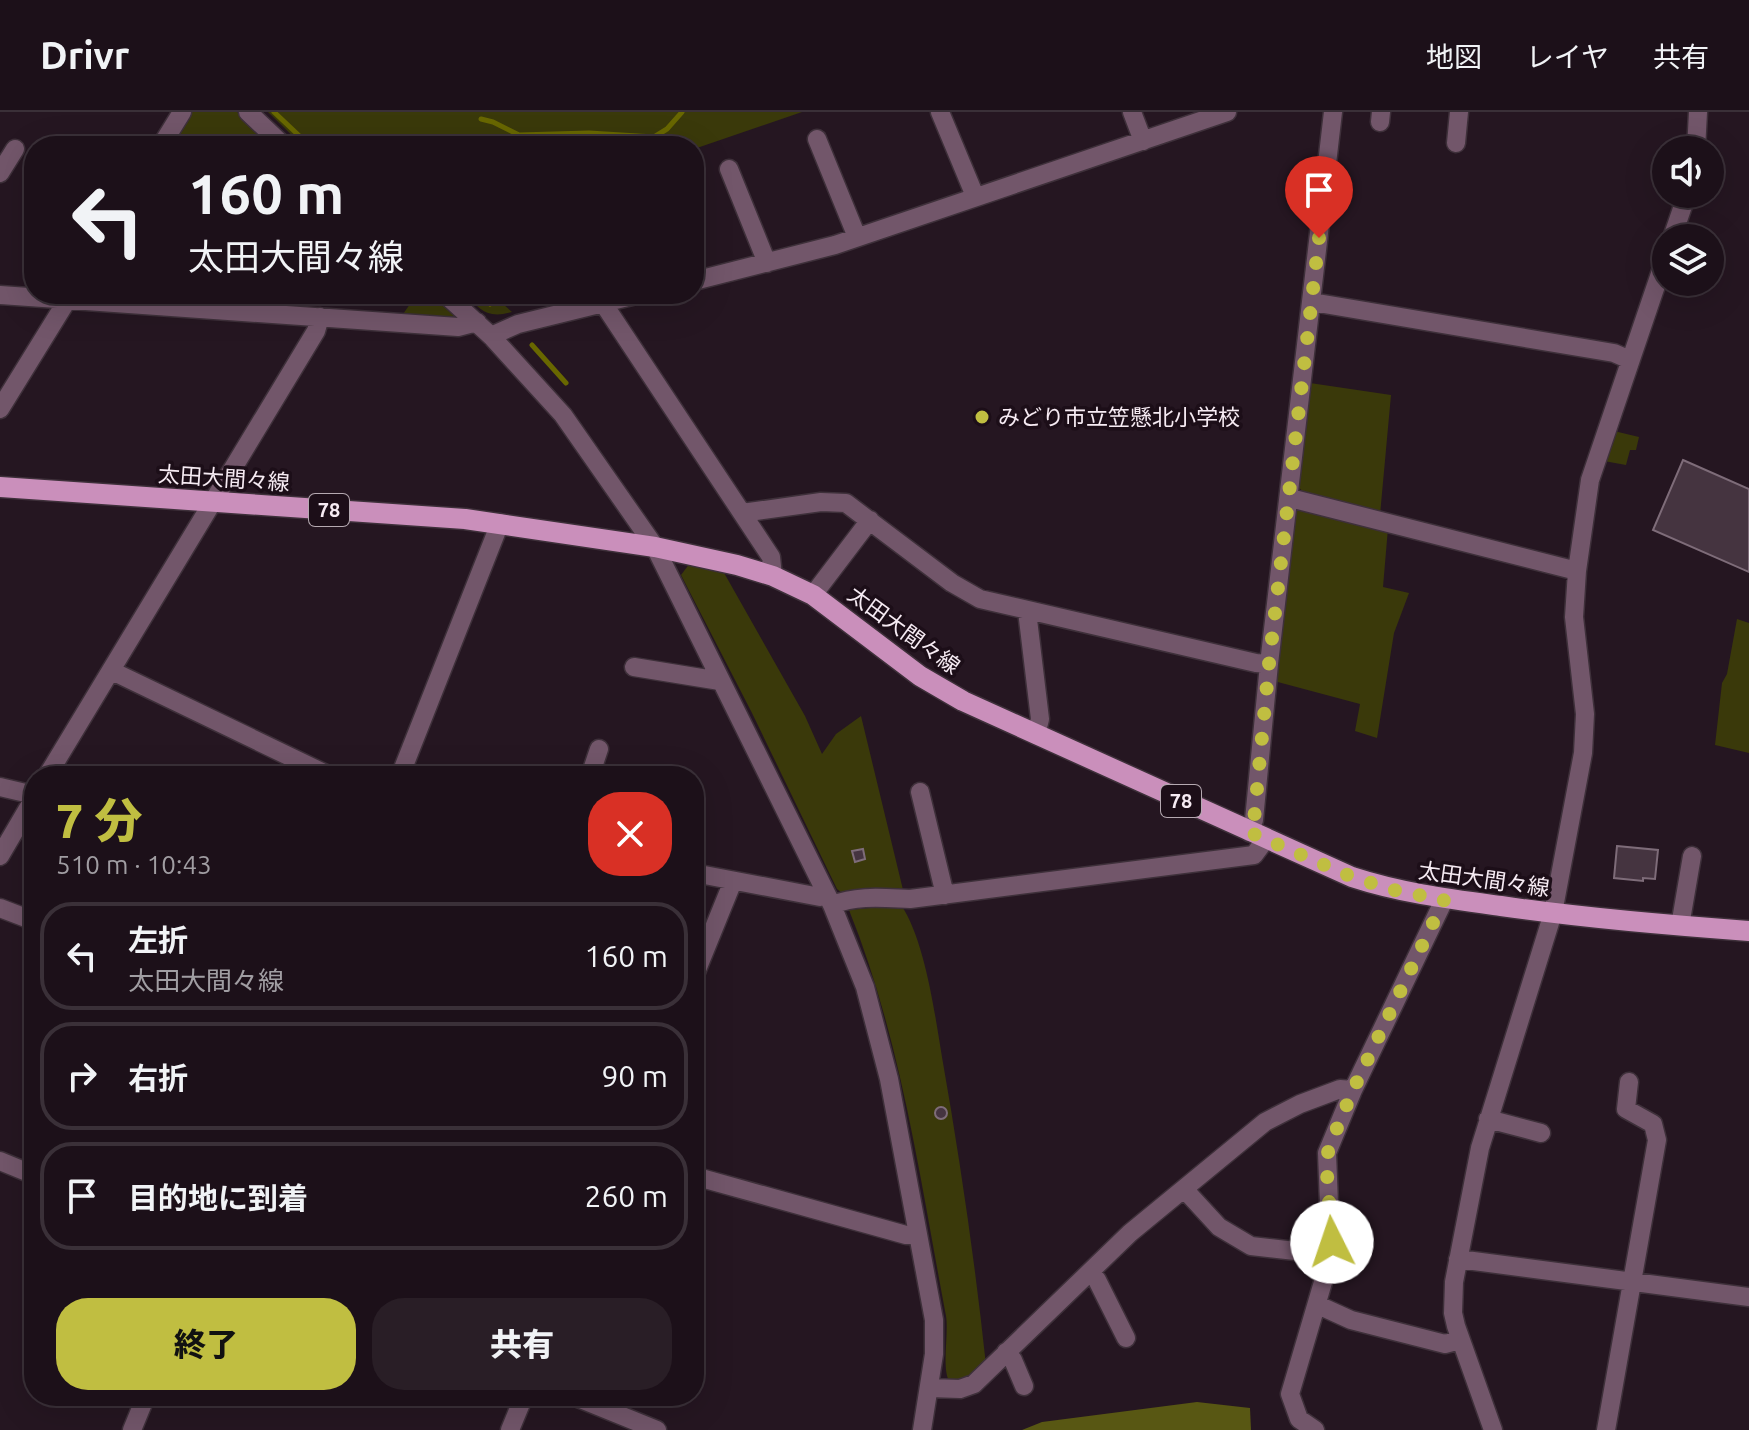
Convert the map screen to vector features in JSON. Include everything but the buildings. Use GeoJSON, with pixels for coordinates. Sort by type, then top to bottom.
{"type":"FeatureCollection","features":[{"type":"Feature","properties":{"kind":"main road","name":"太田大間々線"},"geometry":{"type":"LineString","coordinates":[[0,487],[500,523],[655,547],[773,576],[813,595],[920,676],[963,701],[1362,881],[1444,900],[1749,931]]}},
{"type":"Feature","properties":{"kind":"street"},"geometry":{"type":"LineString","coordinates":[[167,136],[182,112]]}},
{"type":"Feature","properties":{"kind":"street"},"geometry":{"type":"LineString","coordinates":[[248,112],[273,136]]}},
{"type":"Feature","properties":{"kind":"street"},"geometry":{"type":"LineString","coordinates":[[940,112],[975,196]]}},
{"type":"Feature","properties":{"kind":"street"},"geometry":{"type":"LineString","coordinates":[[1132,112],[1143,141]]}},
{"type":"Feature","properties":{"kind":"street"},"geometry":{"type":"LineString","coordinates":[[704,279],[857,237],[1227,112]]}},
{"type":"Feature","properties":{"kind":"street"},"geometry":{"type":"LineString","coordinates":[[704,875],[829,900],[910,899],[1254,855],[1258,836],[1254,820],[1269,664],[1333,112]]}},
{"type":"Feature","properties":{"kind":"street"},"geometry":{"type":"LineString","coordinates":[[1456,143],[1459,112]]}},
{"type":"Feature","properties":{"kind":"street"},"geometry":{"type":"LineString","coordinates":[[1697,136],[1698,112]]}},
{"type":"Feature","properties":{"kind":"street"},"geometry":{"type":"LineString","coordinates":[[817,139],[857,237]]}},
{"type":"Feature","properties":{"kind":"street"},"geometry":{"type":"LineString","coordinates":[[0,173],[15,149]]}},
{"type":"Feature","properties":{"kind":"street"},"geometry":{"type":"LineString","coordinates":[[729,169],[767,263]]}},
{"type":"Feature","properties":{"kind":"street"},"geometry":{"type":"LineString","coordinates":[[0,295],[24,296]]}},
{"type":"Feature","properties":{"kind":"street"},"geometry":{"type":"LineString","coordinates":[[1493,1430],[1460,1340],[1453,1300],[1458,1259],[1488,1119],[1553,913],[1584,743],[1585,714],[1574,617],[1590,480],[1652,296]]}},
{"type":"Feature","properties":{"kind":"street"},"geometry":{"type":"LineString","coordinates":[[1312,302],[1505,333],[1614,353],[1630,360]]}},
{"type":"Feature","properties":{"kind":"street"},"geometry":{"type":"LineString","coordinates":[[0,409],[65,304]]}},
{"type":"Feature","properties":{"kind":"street"},"geometry":{"type":"LineString","coordinates":[[157,304],[458,327],[477,322]]}},
{"type":"Feature","properties":{"kind":"street"},"geometry":{"type":"LineString","coordinates":[[456,304],[491,336],[563,415],[655,547],[829,900],[865,987],[881,1049],[934,1320],[934,1354],[922,1430]]}},
{"type":"Feature","properties":{"kind":"street"},"geometry":{"type":"LineString","coordinates":[[491,336],[518,324],[599,304]]}},
{"type":"Feature","properties":{"kind":"street"},"geometry":{"type":"LineString","coordinates":[[603,304],[771,557],[773,576]]}},
{"type":"Feature","properties":{"kind":"street"},"geometry":{"type":"LineString","coordinates":[[53,766],[316,331],[320,317]]}},
{"type":"Feature","properties":{"kind":"street"},"geometry":{"type":"LineString","coordinates":[[1290,498],[1577,571]]}},
{"type":"Feature","properties":{"kind":"street"},"geometry":{"type":"LineString","coordinates":[[742,513],[821,502],[846,503],[967,593],[980,599],[1269,664]]}},
{"type":"Feature","properties":{"kind":"street"},"geometry":{"type":"LineString","coordinates":[[813,595],[870,520]]}},
{"type":"Feature","properties":{"kind":"street"},"geometry":{"type":"LineString","coordinates":[[404,766],[500,523]]}},
{"type":"Feature","properties":{"kind":"street"},"geometry":{"type":"LineString","coordinates":[[1027,611],[1040,719],[1036,735]]}},
{"type":"Feature","properties":{"kind":"street"},"geometry":{"type":"LineString","coordinates":[[634,667],[720,681]]}},
{"type":"Feature","properties":{"kind":"street"},"geometry":{"type":"LineString","coordinates":[[112,671],[309,766]]}},
{"type":"Feature","properties":{"kind":"street"},"geometry":{"type":"LineString","coordinates":[[593,766],[599,749]]}},
{"type":"Feature","properties":{"kind":"street"},"geometry":{"type":"LineString","coordinates":[[0,787],[24,793]]}},
{"type":"Feature","properties":{"kind":"street"},"geometry":{"type":"LineString","coordinates":[[920,792],[945,895]]}},
{"type":"Feature","properties":{"kind":"street"},"geometry":{"type":"LineString","coordinates":[[0,856],[24,814]]}},
{"type":"Feature","properties":{"kind":"street"},"geometry":{"type":"LineString","coordinates":[[1680,926],[1692,856]]}},
{"type":"Feature","properties":{"kind":"street"},"geometry":{"type":"LineString","coordinates":[[704,952],[733,881]]}},
{"type":"Feature","properties":{"kind":"street"},"geometry":{"type":"LineString","coordinates":[[1315,1430],[1299,1419],[1290,1399],[1331,1255],[1326,1160],[1353,1090],[1444,900]]}},
{"type":"Feature","properties":{"kind":"street"},"geometry":{"type":"LineString","coordinates":[[0,908],[24,917]]}},
{"type":"Feature","properties":{"kind":"street"},"geometry":{"type":"LineString","coordinates":[[1606,1430],[1657,1140],[1653,1124],[1626,1109],[1629,1082]]}},
{"type":"Feature","properties":{"kind":"street"},"geometry":{"type":"LineString","coordinates":[[929,1388],[968,1387],[1130,1233],[1265,1122],[1340,1089],[1353,1090]]}},
{"type":"Feature","properties":{"kind":"street"},"geometry":{"type":"LineString","coordinates":[[1488,1119],[1541,1133]]}},
{"type":"Feature","properties":{"kind":"street"},"geometry":{"type":"LineString","coordinates":[[0,1161],[24,1171]]}},
{"type":"Feature","properties":{"kind":"street"},"geometry":{"type":"LineString","coordinates":[[704,1179],[906,1235],[918,1235]]}},
{"type":"Feature","properties":{"kind":"street"},"geometry":{"type":"LineString","coordinates":[[1185,1190],[1219,1227],[1251,1246],[1331,1255]]}},
{"type":"Feature","properties":{"kind":"street"},"geometry":{"type":"LineString","coordinates":[[1458,1259],[1749,1297]]}},
{"type":"Feature","properties":{"kind":"street"},"geometry":{"type":"LineString","coordinates":[[1090,1272],[1126,1338]]}},
{"type":"Feature","properties":{"kind":"street"},"geometry":{"type":"LineString","coordinates":[[1318,1305],[1351,1320],[1445,1344],[1460,1340]]}},
{"type":"Feature","properties":{"kind":"street"},"geometry":{"type":"LineString","coordinates":[[1006,1352],[1013,1360],[1024,1386]]}},
{"type":"Feature","properties":{"kind":"street"},"geometry":{"type":"LineString","coordinates":[[132,1430],[142,1406]]}},
{"type":"Feature","properties":{"kind":"street"},"geometry":{"type":"LineString","coordinates":[[510,1430],[520,1406]]}},
{"type":"Feature","properties":{"kind":"street"},"geometry":{"type":"LineString","coordinates":[[598,1406],[657,1430]]}},
{"type":"Feature","properties":{"kind":"shaded area"},"geometry":{"type":"Polygon","coordinates":[[[188,112],[237,112],[261,136],[174,136],[188,112]]]}},
{"type":"Feature","properties":{"kind":"shaded area"},"geometry":{"type":"Polygon","coordinates":[[[268,112],[802,112],[704,146],[704,136],[293,136],[268,112]]]}},
{"type":"Feature","properties":{"kind":"shaded area"},"geometry":{"type":"Polygon","coordinates":[[[410,304],[443,304],[458,318],[401,317],[410,304]]]}},
{"type":"Feature","properties":{"kind":"shaded area"},"geometry":{"type":"Polygon","coordinates":[[[503,304],[512,312],[490,314],[475,305],[503,304]]]}},
{"type":"Feature","properties":{"kind":"shaded area"},"geometry":{"type":"Polygon","coordinates":[[[1310,383],[1391,395],[1380,515],[1305,495],[1298,486],[1310,383]]]}},
{"type":"Feature","properties":{"kind":"shaded area"},"geometry":{"type":"Polygon","coordinates":[[[1614,431],[1639,437],[1636,450],[1630,450],[1626,465],[1604,461],[1614,431]]]}},
{"type":"Feature","properties":{"kind":"shaded area"},"geometry":{"type":"Polygon","coordinates":[[[1295,508],[1388,528],[1383,587],[1409,593],[1394,633],[1377,738],[1355,731],[1360,704],[1274,681],[1295,508]]]}},
{"type":"Feature","properties":{"kind":"shaded area"},"geometry":{"type":"Polygon","coordinates":[[[690,563],[723,571],[805,716],[822,754],[836,734],[861,716],[904,894],[842,893],[837,889],[681,575],[690,563]]]}},
{"type":"Feature","properties":{"kind":"shaded area"},"geometry":{"type":"Polygon","coordinates":[[[1737,619],[1749,623],[1749,753],[1715,745],[1722,683],[1727,674],[1737,619]]]}},
{"type":"Feature","properties":{"kind":"shaded area"},"geometry":{"type":"Polygon","coordinates":[[[901,905],[917,938],[932,1000],[967,1211],[986,1365],[975,1376],[950,1383],[946,1369],[946,1316],[918,1161],[896,1059],[867,959],[849,910],[901,905]]]}},
{"type":"Feature","properties":{"kind":"shaded area"},"geometry":{"type":"Polygon","coordinates":[[[1197,1402],[1250,1408],[1251,1430],[1022,1430],[1042,1422],[1197,1402]]]}},
{"type":"Feature","properties":{"kind":"waterway"},"geometry":{"type":"LineString","coordinates":[[274,112],[299,136]]}},
{"type":"Feature","properties":{"kind":"waterway"},"geometry":{"type":"LineString","coordinates":[[656,136],[667,129],[682,112]]}},
{"type":"Feature","properties":{"kind":"waterway"},"geometry":{"type":"LineString","coordinates":[[481,119],[519,135],[589,133],[638,136]]}},
{"type":"Feature","properties":{"kind":"waterway"},"geometry":{"type":"LineString","coordinates":[[532,345],[566,383]]}},
{"type":"Feature","properties":{"kind":"place","name":"みどり市立笠懸北小学校"},"geometry":{"type":"Point","coordinates":[982,417]}},
{"type":"Feature","properties":{"kind":"route"},"geometry":{"type":"LineString","coordinates":[[1319,238],[1269,664],[1254,820],[1249,832],[1352,877],[1394,890],[1444,900],[1330,1145],[1326,1160],[1332,1242]]}}]}
